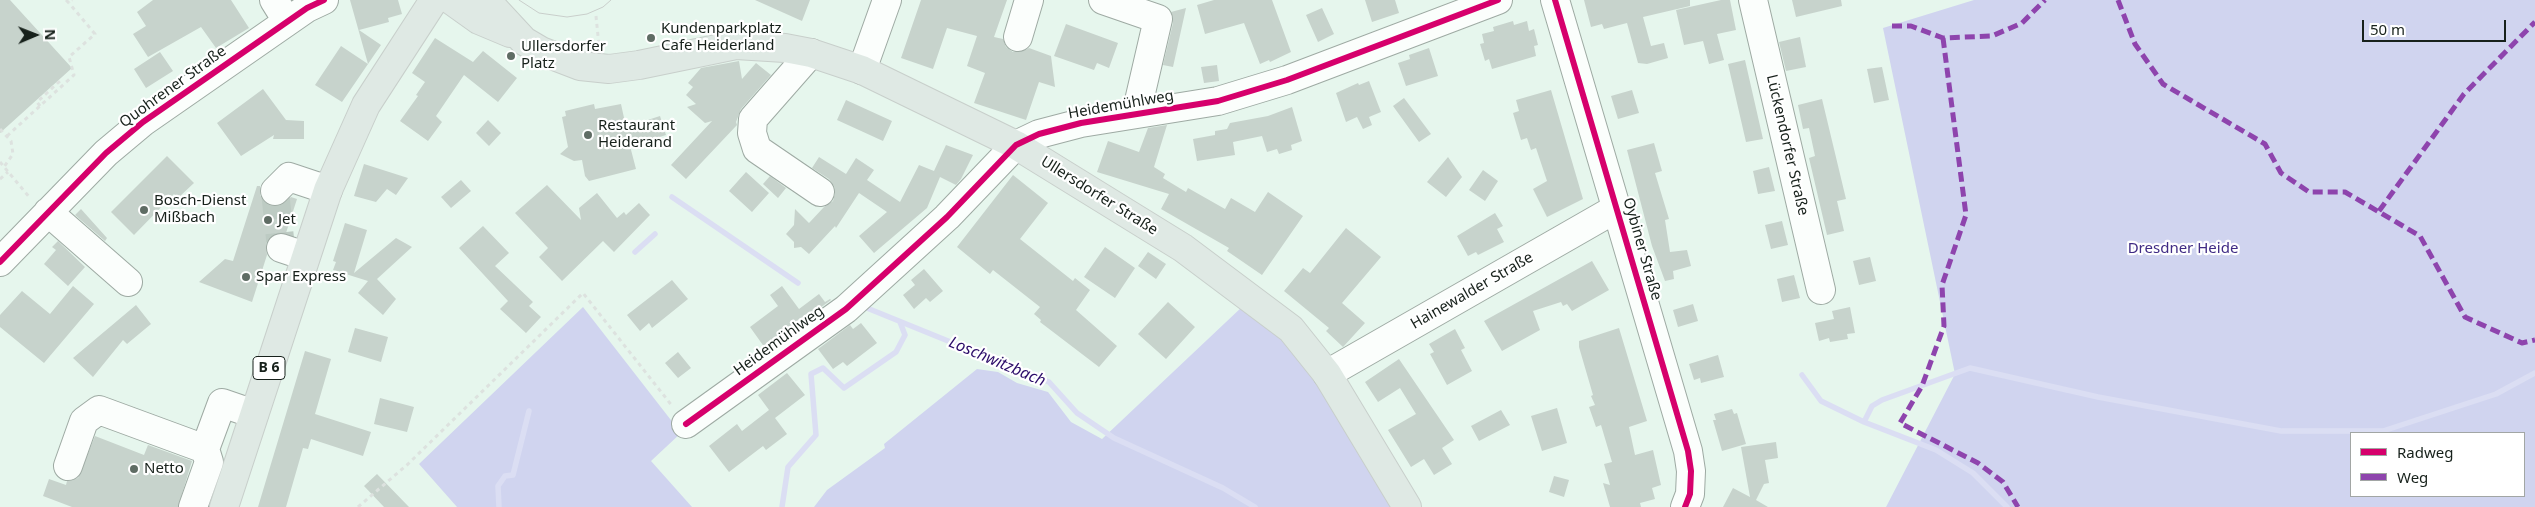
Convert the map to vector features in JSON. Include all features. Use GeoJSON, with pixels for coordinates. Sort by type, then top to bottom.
{"type":"FeatureCollection","features":[{"type":"Feature","properties":{"kind":"main road","name":"B 6"},"geometry":{"type":"LineString","coordinates":[[224,507],[254,414],[293,252],[328,190],[366,104],[434,0]]}},
{"type":"Feature","properties":{"kind":"main road"},"geometry":{"type":"LineString","coordinates":[[451,0],[479,20],[517,36]]}},
{"type":"Feature","properties":{"kind":"main road"},"geometry":{"type":"LineString","coordinates":[[486,0],[517,36]]}},
{"type":"Feature","properties":{"kind":"main road","name":"Ullersdorfer Straße"},"geometry":{"type":"LineString","coordinates":[[517,36],[546,53],[580,66],[599,68],[638,65],[736,45],[765,45],[811,53],[862,70],[1016,145],[1183,248],[1291,330],[1327,374],[1408,507]]}},
{"type":"Feature","properties":{"kind":"street"},"geometry":{"type":"LineString","coordinates":[[862,70],[888,0]]}},
{"type":"Feature","properties":{"kind":"street"},"geometry":{"type":"LineString","coordinates":[[1018,37],[1029,0]]}},
{"type":"Feature","properties":{"kind":"street","name":"Heidemühlweg"},"geometry":{"type":"LineString","coordinates":[[1103,0],[1158,19],[1136,114]]}},
{"type":"Feature","properties":{"kind":"street","name":"Heidemühlweg"},"geometry":{"type":"LineString","coordinates":[[686,424],[846,309],[948,217],[1016,145],[1039,134],[1081,123],[1218,101],[1287,80],[1498,0]]}},
{"type":"Feature","properties":{"kind":"street","name":"Oybiner Straße"},"geometry":{"type":"LineString","coordinates":[[1555,0],[1688,451],[1690,494],[1685,507]]}},
{"type":"Feature","properties":{"kind":"street","name":"Lückendorfer Straße"},"geometry":{"type":"LineString","coordinates":[[1753,0],[1821,290]]}},
{"type":"Feature","properties":{"kind":"street","name":"Quohrener Straße"},"geometry":{"type":"LineString","coordinates":[[0,262],[106,153],[143,122],[301,6]]}},
{"type":"Feature","properties":{"kind":"street"},"geometry":{"type":"LineString","coordinates":[[811,53],[754,119],[752,133],[756,149],[820,192]]}},
{"type":"Feature","properties":{"kind":"street"},"geometry":{"type":"LineString","coordinates":[[275,192],[289,177],[328,190]]}},
{"type":"Feature","properties":{"kind":"street","name":"Hainewalder Straße"},"geometry":{"type":"LineString","coordinates":[[1327,374],[1617,208]]}},
{"type":"Feature","properties":{"kind":"street"},"geometry":{"type":"LineString","coordinates":[[46,214],[128,282]]}},
{"type":"Feature","properties":{"kind":"street"},"geometry":{"type":"LineString","coordinates":[[193,507],[209,462],[204,450],[222,403],[254,414]]}},
{"type":"Feature","properties":{"kind":"street"},"geometry":{"type":"LineString","coordinates":[[68,466],[84,421],[99,410],[204,450]]}},
{"type":"Feature","properties":{"kind":"path"},"geometry":{"type":"LineString","coordinates":[[7,136],[74,75],[69,57],[95,34],[69,1]]}},
{"type":"Feature","properties":{"kind":"path"},"geometry":{"type":"LineString","coordinates":[[596,16],[599,48]]}},
{"type":"Feature","properties":{"kind":"path"},"geometry":{"type":"LineString","coordinates":[[40,106],[37,102],[61,80]]}},
{"type":"Feature","properties":{"kind":"path"},"geometry":{"type":"LineString","coordinates":[[0,129],[11,141],[13,154],[4,167]]}},
{"type":"Feature","properties":{"kind":"path"},"geometry":{"type":"LineString","coordinates":[[0,162],[46,214]]}},
{"type":"Feature","properties":{"kind":"path"},"geometry":{"type":"LineString","coordinates":[[0,179],[8,172]]}},
{"type":"Feature","properties":{"kind":"path"},"geometry":{"type":"LineString","coordinates":[[358,507],[408,464],[583,293],[686,424]]}},
{"type":"Feature","properties":{"kind":"green space","name":"Dresdner Heide"},"geometry":{"type":"Polygon","coordinates":[[[1974,0],[2535,0],[2535,507],[1886,507],[1955,374],[1883,28],[1974,0]]]}},
{"type":"Feature","properties":{"kind":"green space"},"geometry":{"type":"Polygon","coordinates":[[[1243,306],[1272,327],[1301,357],[1399,507],[814,507],[827,490],[885,448],[884,444],[977,369],[998,372],[1017,383],[1048,392],[1071,422],[1102,439],[1243,306]]]}},
{"type":"Feature","properties":{"kind":"green space"},"geometry":{"type":"Polygon","coordinates":[[[583,307],[681,433],[651,461],[692,507],[457,507],[419,464],[583,307]]]}},
{"type":"Feature","properties":{"kind":"building"},"geometry":{"type":"Polygon","coordinates":[[[0,0],[10,0],[72,68],[0,133],[0,0]]]}},
{"type":"Feature","properties":{"kind":"building"},"geometry":{"type":"Polygon","coordinates":[[[153,0],[231,0],[249,28],[216,48],[201,27],[148,57],[133,34],[146,26],[137,12],[153,0]]]}},
{"type":"Feature","properties":{"kind":"building"},"geometry":{"type":"Polygon","coordinates":[[[350,0],[398,0],[402,14],[388,18],[389,22],[359,30],[381,45],[368,64],[350,0]]]}},
{"type":"Feature","properties":{"kind":"building"},"geometry":{"type":"Polygon","coordinates":[[[755,0],[810,0],[802,21],[755,0]]]}},
{"type":"Feature","properties":{"kind":"building"},"geometry":{"type":"Polygon","coordinates":[[[921,0],[1007,0],[994,37],[1003,39],[1006,47],[1013,52],[1021,52],[1029,48],[1051,56],[1055,87],[1039,82],[1026,120],[974,103],[985,73],[967,66],[977,36],[947,28],[933,69],[901,58],[921,0]]]}},
{"type":"Feature","properties":{"kind":"building"},"geometry":{"type":"Polygon","coordinates":[[[1214,0],[1272,0],[1291,52],[1270,62],[1269,60],[1260,64],[1244,23],[1205,34],[1197,5],[1214,0]]]}},
{"type":"Feature","properties":{"kind":"building"},"geometry":{"type":"Polygon","coordinates":[[[1365,0],[1395,0],[1399,13],[1372,22],[1365,0]]]}},
{"type":"Feature","properties":{"kind":"building"},"geometry":{"type":"Polygon","coordinates":[[[1584,0],[1690,0],[1690,6],[1643,17],[1651,46],[1664,43],[1668,58],[1647,64],[1638,63],[1627,23],[1604,29],[1602,24],[1591,27],[1584,0]]]}},
{"type":"Feature","properties":{"kind":"building"},"geometry":{"type":"Polygon","coordinates":[[[1721,0],[1730,0],[1736,30],[1717,34],[1724,60],[1709,64],[1703,41],[1684,45],[1676,10],[1721,0]]]}},
{"type":"Feature","properties":{"kind":"building"},"geometry":{"type":"Polygon","coordinates":[[[1792,0],[1841,0],[1842,6],[1796,17],[1792,0]]]}},
{"type":"Feature","properties":{"kind":"building"},"geometry":{"type":"Polygon","coordinates":[[[1186,8],[1173,67],[1163,65],[1173,23],[1171,12],[1186,8]]]}},
{"type":"Feature","properties":{"kind":"building"},"geometry":{"type":"Polygon","coordinates":[[[1322,8],[1334,34],[1318,42],[1306,15],[1322,8]]]}},
{"type":"Feature","properties":{"kind":"building"},"geometry":{"type":"Polygon","coordinates":[[[1513,21],[1514,25],[1527,21],[1529,31],[1534,29],[1538,45],[1534,46],[1536,56],[1492,69],[1489,59],[1485,61],[1480,44],[1484,43],[1482,34],[1494,31],[1493,27],[1513,21]]]}},
{"type":"Feature","properties":{"kind":"building"},"geometry":{"type":"Polygon","coordinates":[[[1066,24],[1118,43],[1109,68],[1097,63],[1094,70],[1054,56],[1066,24]]]}},
{"type":"Feature","properties":{"kind":"building"},"geometry":{"type":"Polygon","coordinates":[[[1800,37],[1806,67],[1786,71],[1779,42],[1800,37]]]}},
{"type":"Feature","properties":{"kind":"building"},"geometry":{"type":"Polygon","coordinates":[[[435,38],[473,62],[483,51],[517,78],[498,102],[464,75],[436,116],[442,122],[428,141],[400,121],[418,96],[416,95],[425,82],[412,73],[435,38]]]}},
{"type":"Feature","properties":{"kind":"building"},"geometry":{"type":"Polygon","coordinates":[[[341,46],[368,64],[342,102],[315,85],[341,46]]]}},
{"type":"Feature","properties":{"kind":"building"},"geometry":{"type":"Polygon","coordinates":[[[1429,48],[1438,76],[1406,86],[1398,63],[1410,59],[1409,55],[1429,48]]]}},
{"type":"Feature","properties":{"kind":"building"},"geometry":{"type":"Polygon","coordinates":[[[160,52],[173,71],[146,88],[134,69],[160,52]]]}},
{"type":"Feature","properties":{"kind":"building"},"geometry":{"type":"Polygon","coordinates":[[[1745,60],[1763,139],[1746,142],[1728,64],[1745,60]]]}},
{"type":"Feature","properties":{"kind":"building"},"geometry":{"type":"Polygon","coordinates":[[[739,61],[742,79],[756,63],[771,75],[741,109],[736,122],[737,125],[686,179],[671,165],[712,121],[705,123],[687,107],[696,104],[686,95],[693,87],[688,83],[701,68],[739,61]]]}},
{"type":"Feature","properties":{"kind":"building"},"geometry":{"type":"Polygon","coordinates":[[[1217,65],[1219,81],[1204,83],[1201,67],[1217,65]]]}},
{"type":"Feature","properties":{"kind":"building"},"geometry":{"type":"Polygon","coordinates":[[[1882,67],[1889,100],[1874,103],[1867,69],[1882,67]]]}},
{"type":"Feature","properties":{"kind":"building"},"geometry":{"type":"Polygon","coordinates":[[[1369,81],[1381,112],[1369,117],[1372,125],[1363,129],[1357,117],[1346,122],[1336,93],[1358,83],[1359,85],[1369,81]]]}},
{"type":"Feature","properties":{"kind":"building"},"geometry":{"type":"Polygon","coordinates":[[[263,89],[286,120],[304,121],[304,139],[273,139],[274,135],[241,156],[217,123],[263,89]]]}},
{"type":"Feature","properties":{"kind":"building"},"geometry":{"type":"Polygon","coordinates":[[[1551,90],[1583,199],[1547,217],[1533,189],[1547,181],[1536,148],[1531,150],[1527,138],[1521,140],[1513,113],[1519,111],[1516,100],[1551,90]]]}},
{"type":"Feature","properties":{"kind":"building"},"geometry":{"type":"Polygon","coordinates":[[[1632,90],[1639,113],[1618,119],[1611,96],[1632,90]]]}},
{"type":"Feature","properties":{"kind":"building"},"geometry":{"type":"Polygon","coordinates":[[[1404,98],[1431,134],[1419,142],[1393,106],[1404,98]]]}},
{"type":"Feature","properties":{"kind":"building"},"geometry":{"type":"Polygon","coordinates":[[[1822,99],[1846,199],[1837,201],[1844,231],[1827,235],[1809,158],[1815,156],[1809,128],[1803,129],[1798,105],[1822,99]]]}},
{"type":"Feature","properties":{"kind":"building"},"geometry":{"type":"Polygon","coordinates":[[[846,100],[892,121],[883,141],[837,120],[846,100]]]}},
{"type":"Feature","properties":{"kind":"building","name":"Restaurant Heiderand"},"geometry":{"type":"Polygon","coordinates":[[[594,104],[595,109],[621,104],[626,127],[660,116],[666,135],[630,146],[636,169],[589,181],[585,176],[582,160],[574,161],[560,154],[568,147],[562,117],[566,116],[565,111],[594,104]]]}},
{"type":"Feature","properties":{"kind":"building"},"geometry":{"type":"Polygon","coordinates":[[[1292,107],[1302,141],[1291,145],[1292,150],[1279,154],[1277,149],[1267,152],[1262,136],[1233,142],[1235,155],[1197,161],[1193,139],[1215,135],[1215,131],[1227,129],[1230,123],[1268,116],[1292,107]]]}},
{"type":"Feature","properties":{"kind":"building"},"geometry":{"type":"Polygon","coordinates":[[[488,120],[501,133],[489,146],[476,133],[488,120]]]}},
{"type":"Feature","properties":{"kind":"building"},"geometry":{"type":"Polygon","coordinates":[[[1167,125],[1154,167],[1165,174],[1163,178],[1186,192],[1188,188],[1225,209],[1231,198],[1255,212],[1268,192],[1303,216],[1262,275],[1227,251],[1229,248],[1161,209],[1169,194],[1097,172],[1108,141],[1139,152],[1148,128],[1167,125]]]}},
{"type":"Feature","properties":{"kind":"building"},"geometry":{"type":"Polygon","coordinates":[[[1654,143],[1662,171],[1655,173],[1669,219],[1665,220],[1670,252],[1687,250],[1691,266],[1673,271],[1674,279],[1665,281],[1652,246],[1627,150],[1654,143]]]}},
{"type":"Feature","properties":{"kind":"building"},"geometry":{"type":"Polygon","coordinates":[[[946,145],[973,155],[961,179],[956,185],[940,177],[927,208],[874,253],[859,236],[887,212],[859,193],[836,228],[835,226],[809,254],[801,247],[794,248],[794,242],[786,234],[794,225],[795,209],[809,223],[824,207],[833,201],[835,194],[834,186],[829,179],[812,168],[819,157],[846,174],[856,158],[874,170],[867,180],[900,202],[919,165],[934,171],[946,145]]]}},
{"type":"Feature","properties":{"kind":"building"},"geometry":{"type":"Polygon","coordinates":[[[167,156],[194,183],[178,198],[174,194],[134,235],[111,212],[167,156]]]}},
{"type":"Feature","properties":{"kind":"building"},"geometry":{"type":"Polygon","coordinates":[[[1448,157],[1462,177],[1446,197],[1427,182],[1448,157]]]}},
{"type":"Feature","properties":{"kind":"building"},"geometry":{"type":"Polygon","coordinates":[[[364,164],[408,178],[396,195],[387,189],[376,202],[354,196],[364,164]]]}},
{"type":"Feature","properties":{"kind":"building"},"geometry":{"type":"Polygon","coordinates":[[[1769,167],[1775,191],[1758,194],[1753,171],[1769,167]]]}},
{"type":"Feature","properties":{"kind":"building"},"geometry":{"type":"Polygon","coordinates":[[[1483,170],[1498,181],[1485,201],[1469,190],[1483,170]]]}},
{"type":"Feature","properties":{"kind":"building"},"geometry":{"type":"Polygon","coordinates":[[[746,172],[769,193],[752,212],[729,191],[746,172]]]}},
{"type":"Feature","properties":{"kind":"building"},"geometry":{"type":"Polygon","coordinates":[[[1013,175],[1048,203],[1020,239],[1073,281],[1075,278],[1090,290],[1076,310],[1117,346],[1099,367],[1040,322],[1041,320],[1034,314],[1040,307],[993,270],[990,274],[957,247],[1013,175]]]}},
{"type":"Feature","properties":{"kind":"building"},"geometry":{"type":"Polygon","coordinates":[[[770,176],[786,188],[778,198],[763,184],[770,176]]]}},
{"type":"Feature","properties":{"kind":"building"},"geometry":{"type":"Polygon","coordinates":[[[461,180],[471,191],[451,208],[441,197],[461,180]]]}},
{"type":"Feature","properties":{"kind":"building"},"geometry":{"type":"Polygon","coordinates":[[[547,185],[581,220],[579,208],[597,193],[617,218],[624,212],[626,215],[639,203],[650,215],[614,252],[603,241],[562,281],[539,257],[548,248],[515,213],[547,185]]]}},
{"type":"Feature","properties":{"kind":"building"},"geometry":{"type":"Polygon","coordinates":[[[257,186],[260,186],[260,195],[264,202],[270,206],[280,206],[291,197],[297,199],[286,233],[277,233],[270,237],[266,243],[267,255],[252,302],[199,282],[225,259],[233,261],[257,186]]]}},
{"type":"Feature","properties":{"kind":"building"},"geometry":{"type":"Polygon","coordinates":[[[81,209],[107,238],[105,241],[75,215],[81,209]]]}},
{"type":"Feature","properties":{"kind":"building"},"geometry":{"type":"Polygon","coordinates":[[[1495,213],[1503,226],[1497,229],[1504,242],[1478,255],[1476,252],[1468,256],[1457,236],[1495,213]]]}},
{"type":"Feature","properties":{"kind":"building"},"geometry":{"type":"Polygon","coordinates":[[[1782,221],[1788,245],[1771,249],[1765,225],[1782,221]]]}},
{"type":"Feature","properties":{"kind":"building"},"geometry":{"type":"Polygon","coordinates":[[[345,223],[367,230],[354,273],[396,238],[412,247],[377,279],[396,299],[383,315],[358,293],[368,281],[333,270],[336,262],[333,261],[345,223]]]}},
{"type":"Feature","properties":{"kind":"building"},"geometry":{"type":"Polygon","coordinates":[[[483,226],[509,253],[495,266],[533,302],[529,306],[541,317],[526,333],[500,309],[508,301],[459,248],[483,226]]]}},
{"type":"Feature","properties":{"kind":"building"},"geometry":{"type":"Polygon","coordinates":[[[1346,228],[1381,257],[1342,303],[1365,323],[1343,347],[1326,331],[1329,328],[1284,291],[1303,268],[1310,273],[1346,228]]]}},
{"type":"Feature","properties":{"kind":"building"},"geometry":{"type":"Polygon","coordinates":[[[58,241],[85,267],[68,286],[44,264],[56,250],[52,247],[58,241]]]}},
{"type":"Feature","properties":{"kind":"building"},"geometry":{"type":"Polygon","coordinates":[[[1105,247],[1135,268],[1115,298],[1084,277],[1105,247]]]}},
{"type":"Feature","properties":{"kind":"building"},"geometry":{"type":"Polygon","coordinates":[[[1148,252],[1166,264],[1156,279],[1138,266],[1148,252]]]}},
{"type":"Feature","properties":{"kind":"building"},"geometry":{"type":"Polygon","coordinates":[[[1870,257],[1876,281],[1859,285],[1853,261],[1870,257]]]}},
{"type":"Feature","properties":{"kind":"building"},"geometry":{"type":"Polygon","coordinates":[[[1592,261],[1609,290],[1572,311],[1567,304],[1563,306],[1561,302],[1533,311],[1540,330],[1502,351],[1484,321],[1592,261]]]}},
{"type":"Feature","properties":{"kind":"building"},"geometry":{"type":"Polygon","coordinates":[[[924,269],[943,291],[930,302],[926,298],[914,309],[903,295],[915,285],[911,280],[924,269]]]}},
{"type":"Feature","properties":{"kind":"building"},"geometry":{"type":"Polygon","coordinates":[[[1794,275],[1800,298],[1782,302],[1777,279],[1794,275]]]}},
{"type":"Feature","properties":{"kind":"building"},"geometry":{"type":"Polygon","coordinates":[[[672,280],[688,299],[652,328],[649,323],[640,331],[627,315],[672,280]]]}},
{"type":"Feature","properties":{"kind":"building"},"geometry":{"type":"Polygon","coordinates":[[[73,286],[94,304],[44,363],[0,327],[0,315],[22,291],[50,314],[73,286]]]}},
{"type":"Feature","properties":{"kind":"building"},"geometry":{"type":"Polygon","coordinates":[[[782,286],[799,309],[819,294],[825,302],[831,300],[765,348],[750,327],[778,306],[770,295],[782,286]]]}},
{"type":"Feature","properties":{"kind":"building"},"geometry":{"type":"Polygon","coordinates":[[[1168,302],[1195,327],[1166,359],[1138,334],[1168,302]]]}},
{"type":"Feature","properties":{"kind":"building"},"geometry":{"type":"Polygon","coordinates":[[[1693,304],[1698,321],[1678,327],[1673,310],[1693,304]]]}},
{"type":"Feature","properties":{"kind":"building"},"geometry":{"type":"Polygon","coordinates":[[[136,305],[151,324],[127,344],[123,340],[93,377],[73,358],[136,305]]]}},
{"type":"Feature","properties":{"kind":"building"},"geometry":{"type":"Polygon","coordinates":[[[1850,307],[1855,333],[1847,334],[1848,339],[1830,342],[1829,338],[1819,341],[1815,323],[1834,319],[1832,311],[1850,307]]]}},
{"type":"Feature","properties":{"kind":"building"},"geometry":{"type":"Polygon","coordinates":[[[861,323],[877,343],[847,366],[843,362],[833,369],[818,349],[850,325],[853,329],[861,323]]]}},
{"type":"Feature","properties":{"kind":"building"},"geometry":{"type":"Polygon","coordinates":[[[355,328],[388,337],[381,362],[348,352],[355,328]]]}},
{"type":"Feature","properties":{"kind":"building"},"geometry":{"type":"Polygon","coordinates":[[[1619,328],[1647,421],[1629,427],[1635,455],[1653,450],[1661,485],[1652,488],[1655,499],[1640,503],[1641,507],[1610,507],[1603,483],[1610,485],[1604,464],[1612,462],[1601,425],[1596,427],[1589,407],[1595,405],[1579,347],[1579,341],[1619,328]]]}},
{"type":"Feature","properties":{"kind":"building"},"geometry":{"type":"Polygon","coordinates":[[[1455,329],[1465,348],[1461,350],[1472,371],[1447,385],[1430,354],[1434,352],[1429,344],[1455,329]]]}},
{"type":"Feature","properties":{"kind":"building"},"geometry":{"type":"Polygon","coordinates":[[[305,351],[331,359],[315,414],[371,432],[363,456],[311,439],[308,449],[303,448],[286,507],[258,507],[305,351]]]}},
{"type":"Feature","properties":{"kind":"building"},"geometry":{"type":"Polygon","coordinates":[[[678,352],[691,368],[678,378],[665,363],[678,352]]]}},
{"type":"Feature","properties":{"kind":"building"},"geometry":{"type":"Polygon","coordinates":[[[1718,355],[1724,377],[1701,383],[1700,378],[1694,380],[1689,364],[1718,355]]]}},
{"type":"Feature","properties":{"kind":"building"},"geometry":{"type":"Polygon","coordinates":[[[1399,359],[1454,440],[1442,448],[1452,464],[1434,475],[1424,459],[1411,467],[1388,430],[1416,414],[1400,388],[1378,402],[1365,382],[1399,359]]]}},
{"type":"Feature","properties":{"kind":"building"},"geometry":{"type":"Polygon","coordinates":[[[787,373],[805,395],[775,418],[787,434],[766,450],[763,446],[729,472],[709,446],[737,424],[742,431],[769,410],[758,395],[787,373]]]}},
{"type":"Feature","properties":{"kind":"building"},"geometry":{"type":"Polygon","coordinates":[[[380,398],[414,407],[407,432],[374,424],[380,398]]]}},
{"type":"Feature","properties":{"kind":"building"},"geometry":{"type":"Polygon","coordinates":[[[1557,408],[1567,443],[1542,451],[1531,416],[1557,408]]]}},
{"type":"Feature","properties":{"kind":"building"},"geometry":{"type":"Polygon","coordinates":[[[1732,409],[1734,414],[1737,413],[1746,444],[1722,451],[1713,420],[1716,420],[1714,414],[1732,409]]]}},
{"type":"Feature","properties":{"kind":"building"},"geometry":{"type":"Polygon","coordinates":[[[1501,410],[1510,425],[1479,441],[1471,426],[1501,410]]]}},
{"type":"Feature","properties":{"kind":"building","name":"Netto"},"geometry":{"type":"Polygon","coordinates":[[[95,436],[144,455],[148,445],[192,461],[178,507],[72,507],[43,496],[49,479],[66,485],[67,481],[78,478],[95,436]]]}},
{"type":"Feature","properties":{"kind":"building"},"geometry":{"type":"Polygon","coordinates":[[[1776,442],[1778,458],[1765,460],[1769,483],[1764,484],[1756,500],[1768,507],[1723,507],[1733,488],[1750,497],[1741,447],[1776,442]]]}},
{"type":"Feature","properties":{"kind":"building"},"geometry":{"type":"Polygon","coordinates":[[[377,474],[409,507],[384,507],[364,486],[377,474]]]}},
{"type":"Feature","properties":{"kind":"building"},"geometry":{"type":"Polygon","coordinates":[[[1554,476],[1569,480],[1564,497],[1549,492],[1554,476]]]}},
{"type":"Feature","properties":{"kind":"waterway","name":"Loschwitzbach"},"geometry":{"type":"LineString","coordinates":[[672,197],[798,283]]}},
{"type":"Feature","properties":{"kind":"waterway"},"geometry":{"type":"LineString","coordinates":[[635,252],[655,234]]}},
{"type":"Feature","properties":{"kind":"waterway","name":"Loschwitzbach"},"geometry":{"type":"LineString","coordinates":[[862,306],[1049,382],[1077,413],[1114,438],[1223,488],[1255,507]]}},
{"type":"Feature","properties":{"kind":"waterway"},"geometry":{"type":"LineString","coordinates":[[782,507],[788,467],[816,435],[811,374],[823,368],[844,388],[896,352],[905,335],[900,322]]}},
{"type":"Feature","properties":{"kind":"waterway"},"geometry":{"type":"LineString","coordinates":[[1864,422],[1872,406],[1882,400],[1970,368],[2098,397],[2281,431],[2383,431],[2496,394],[2535,373]]}},
{"type":"Feature","properties":{"kind":"waterway"},"geometry":{"type":"LineString","coordinates":[[1802,375],[1821,401],[1864,422],[1936,450],[1973,473],[2007,507]]}},
{"type":"Feature","properties":{"kind":"waterway"},"geometry":{"type":"LineString","coordinates":[[499,507],[498,486],[505,476],[513,475],[529,411]]}},
{"type":"Feature","properties":{"kind":"tunnel"},"geometry":{"type":"LineString","coordinates":[[275,191],[281,248]]}},
{"type":"Feature","properties":{"kind":"tram line"},"geometry":{"type":"LineString","coordinates":[[519,0],[539,13],[567,17],[587,14],[603,7],[611,0]]}},
{"type":"Feature","properties":{"kind":"marked path"},"geometry":{"type":"LineString","coordinates":[[1892,26],[1911,26],[1943,38],[1992,36],[2022,23],[2045,0]]}},
{"type":"Feature","properties":{"kind":"marked path"},"geometry":{"type":"LineString","coordinates":[[2118,0],[2135,44],[2163,84],[2265,144],[2281,173],[2309,192],[2345,192],[2420,236],[2465,317],[2522,343],[2535,340]]}},
{"type":"Feature","properties":{"kind":"marked path"},"geometry":{"type":"LineString","coordinates":[[2379,211],[2464,94],[2535,22]]}},
{"type":"Feature","properties":{"kind":"marked path"},"geometry":{"type":"LineString","coordinates":[[1943,38],[1966,215],[1942,285],[1944,326],[1922,386],[1900,423],[1978,463],[2003,482],[2018,507]]}},
{"type":"Feature","properties":{"kind":"cycle path"},"geometry":{"type":"LineString","coordinates":[[0,262],[106,153],[143,122],[307,8],[324,0]]}},
{"type":"Feature","properties":{"kind":"cycle path"},"geometry":{"type":"LineString","coordinates":[[686,424],[846,309],[947,217],[1016,145],[1039,134],[1081,123],[1218,101],[1287,80],[1498,0]]}},
{"type":"Feature","properties":{"kind":"cycle path"},"geometry":{"type":"LineString","coordinates":[[1555,0],[1688,451],[1691,471],[1690,494],[1685,507]]}},
{"type":"Feature","properties":{"kind":"place","name":"Kundenparkplatz Cafe Heiderland"},"geometry":{"type":"Point","coordinates":[651,38]}},
{"type":"Feature","properties":{"kind":"place","name":"Ullersdorfer Platz"},"geometry":{"type":"Point","coordinates":[511,56]}},
{"type":"Feature","properties":{"kind":"place","name":"Restaurant Heiderand"},"geometry":{"type":"Point","coordinates":[588,135]}},
{"type":"Feature","properties":{"kind":"place","name":"Bosch-Dienst Mißbach"},"geometry":{"type":"Point","coordinates":[144,210]}},
{"type":"Feature","properties":{"kind":"place","name":"Jet"},"geometry":{"type":"Point","coordinates":[268,220]}},
{"type":"Feature","properties":{"kind":"place","name":"Spar Express"},"geometry":{"type":"Point","coordinates":[246,277]}},
{"type":"Feature","properties":{"kind":"place","name":"Netto"},"geometry":{"type":"Point","coordinates":[134,469]}}]}
